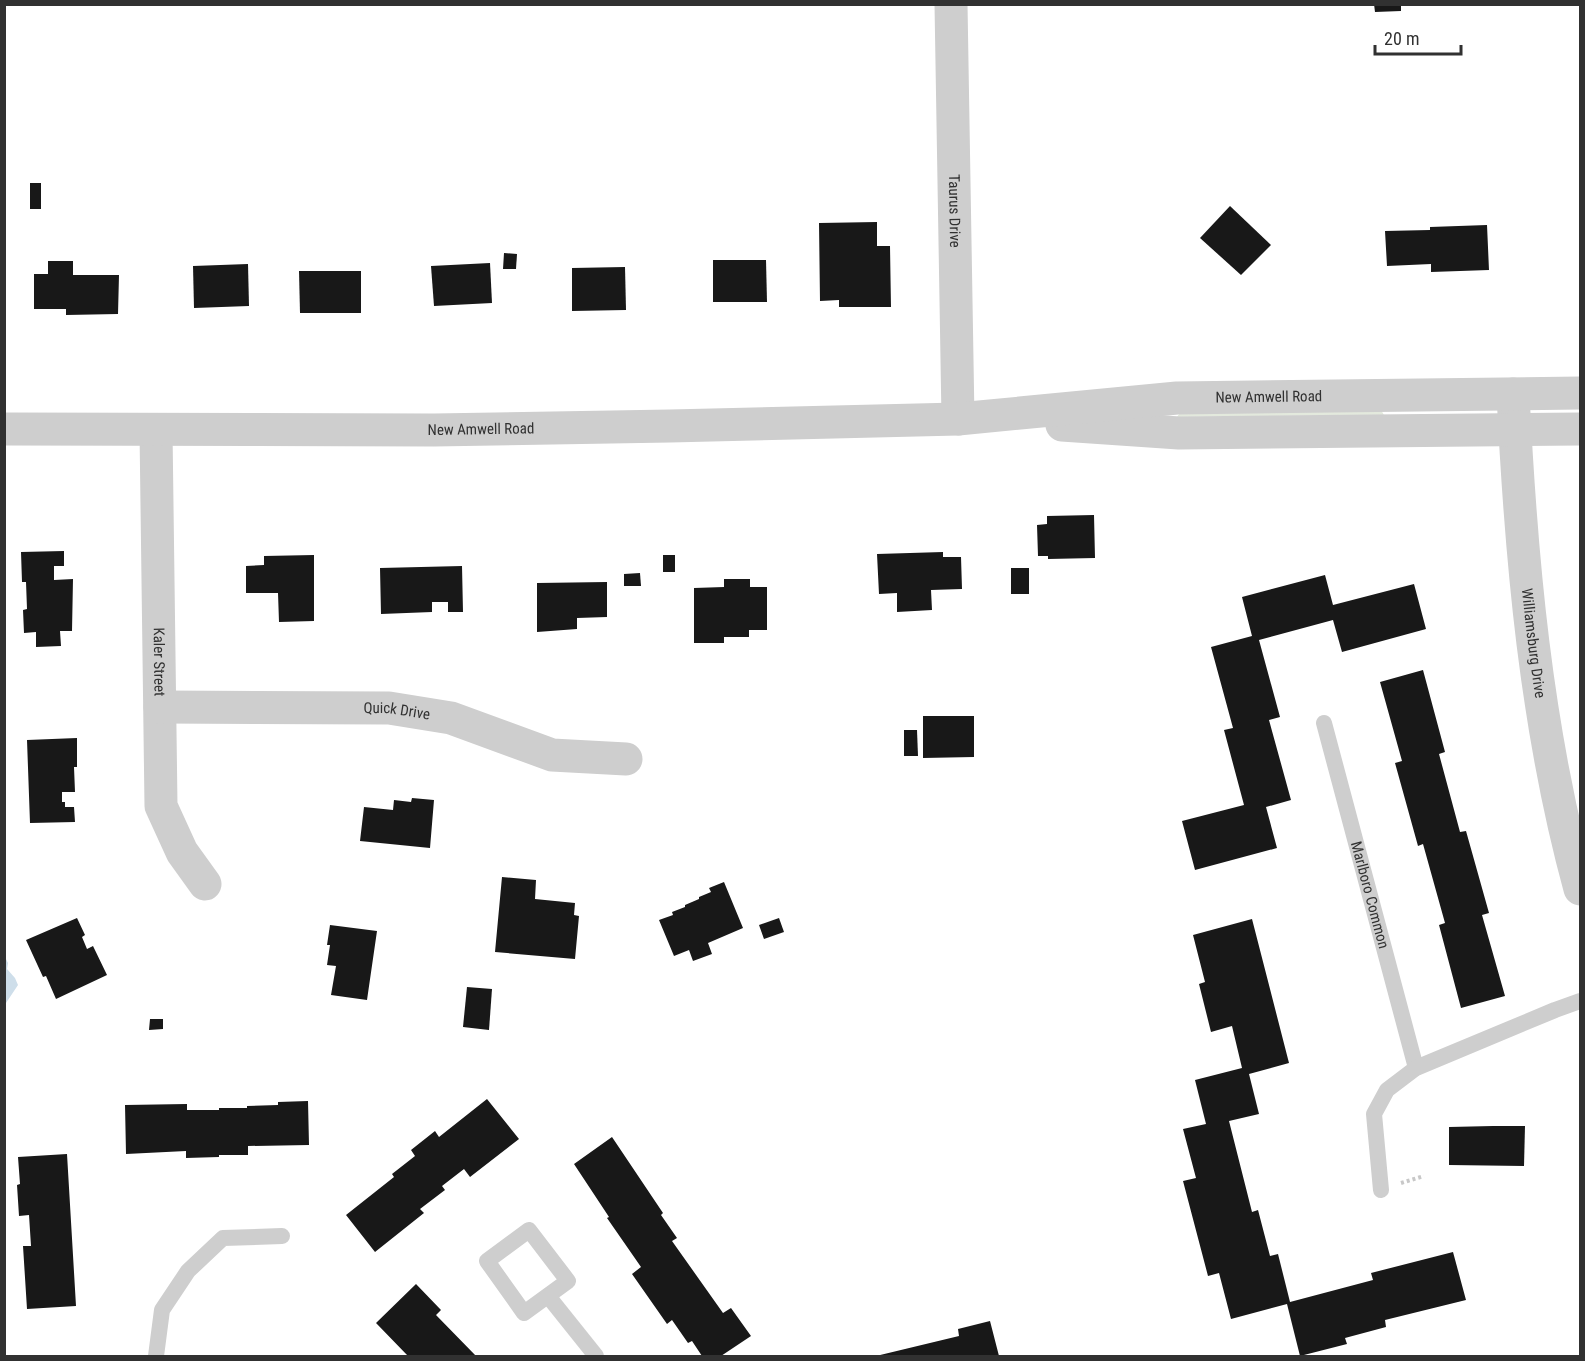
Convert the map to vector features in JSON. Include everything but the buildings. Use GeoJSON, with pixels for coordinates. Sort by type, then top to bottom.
{"type":"FeatureCollection","features":[{"type":"Feature","properties":{"kind":"street","name":"Taurus Drive"},"geometry":{"type":"LineString","coordinates":[[951,4],[958,419]]}},
{"type":"Feature","properties":{"kind":"street","name":"New Amwell Road"},"geometry":{"type":"LineString","coordinates":[[4,429],[434,430],[958,419],[1177,398],[1581,393]]}},
{"type":"Feature","properties":{"kind":"street","name":"Williamsburg Drive"},"geometry":{"type":"LineString","coordinates":[[1513,394],[1514,430],[1529,594],[1548,754],[1565,832],[1581,889]]}},
{"type":"Feature","properties":{"kind":"street","name":"New Amwell Road"},"geometry":{"type":"LineString","coordinates":[[958,419],[1179,433],[1581,429]]}},
{"type":"Feature","properties":{"kind":"street","name":"Kaler Street"},"geometry":{"type":"LineString","coordinates":[[156,430],[161,806],[182,852],[205,884]]}},
{"type":"Feature","properties":{"kind":"street","name":"Quick Drive"},"geometry":{"type":"LineString","coordinates":[[160,707],[389,708],[451,717],[552,755],[626,759]]}},
{"type":"Feature","properties":{"kind":"lane","name":"Marlboro Common"},"geometry":{"type":"LineString","coordinates":[[1324,723],[1416,1068]]}},
{"type":"Feature","properties":{"kind":"lane"},"geometry":{"type":"LineString","coordinates":[[1381,1190],[1374,1114],[1387,1090],[1416,1068],[1581,1001]]}},
{"type":"Feature","properties":{"kind":"lane"},"geometry":{"type":"LineString","coordinates":[[529,1230],[568,1281],[548,1296],[524,1313],[486,1261],[529,1230]]}},
{"type":"Feature","properties":{"kind":"lane"},"geometry":{"type":"LineString","coordinates":[[156,1356],[162,1310],[189,1271],[223,1238],[282,1236]]}},
{"type":"Feature","properties":{"kind":"lane"},"geometry":{"type":"LineString","coordinates":[[548,1296],[596,1356]]}},
{"type":"Feature","properties":{"kind":"shaded area"},"geometry":{"type":"Polygon","coordinates":[[[1381,410],[1384,415],[1177,417],[1179,414],[1381,410]]]}},
{"type":"Feature","properties":{"kind":"water"},"geometry":{"type":"Polygon","coordinates":[[[5,957],[8,963],[7,969],[18,985],[4,1003],[5,957]]]}}]}
